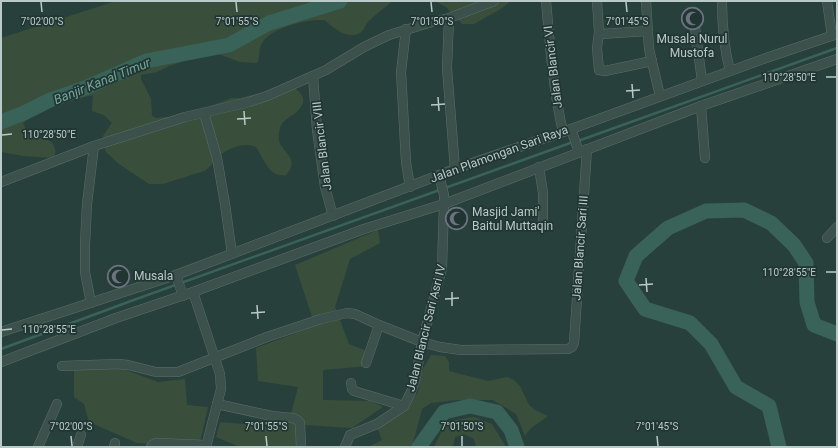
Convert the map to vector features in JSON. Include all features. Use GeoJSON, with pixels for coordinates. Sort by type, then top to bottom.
{"type":"FeatureCollection","features":[{"type":"Feature","properties":{"kind":"street"},"geometry":{"type":"LineString","coordinates":[[1,182],[94,146],[185,117],[204,114],[255,100],[332,67],[364,47],[389,35],[449,18],[494,1]]}},
{"type":"Feature","properties":{"kind":"street","name":"Jalan Blancir VI"},"geometry":{"type":"LineString","coordinates":[[546,1],[551,62],[557,106],[569,132],[581,149]]}},
{"type":"Feature","properties":{"kind":"street"},"geometry":{"type":"LineString","coordinates":[[597,1],[599,32],[597,48],[599,70],[605,71],[652,61]]}},
{"type":"Feature","properties":{"kind":"street"},"geometry":{"type":"LineString","coordinates":[[646,1],[652,61],[660,96]]}},
{"type":"Feature","properties":{"kind":"street"},"geometry":{"type":"LineString","coordinates":[[722,1],[723,37],[730,71]]}},
{"type":"Feature","properties":{"kind":"street"},"geometry":{"type":"LineString","coordinates":[[827,1],[835,35]]}},
{"type":"Feature","properties":{"kind":"street"},"geometry":{"type":"LineString","coordinates":[[449,18],[447,68],[455,169]]}},
{"type":"Feature","properties":{"kind":"street"},"geometry":{"type":"LineString","coordinates":[[695,27],[702,81]]}},
{"type":"Feature","properties":{"kind":"street"},"geometry":{"type":"LineString","coordinates":[[406,29],[401,78],[406,162],[410,187]]}},
{"type":"Feature","properties":{"kind":"street"},"geometry":{"type":"LineString","coordinates":[[599,32],[601,34],[648,31]]}},
{"type":"Feature","properties":{"kind":"street","name":"Jalan Plamongan Sari Raya"},"geometry":{"type":"LineString","coordinates":[[1,332],[163,279],[179,284],[232,254],[410,187],[440,178],[455,169],[569,132],[660,96],[835,35]]}},
{"type":"Feature","properties":{"kind":"street"},"geometry":{"type":"LineString","coordinates":[[193,292],[444,199],[539,167],[581,149],[837,59]]}},
{"type":"Feature","properties":{"kind":"street","name":"Jalan Blancir VIII"},"geometry":{"type":"LineString","coordinates":[[313,76],[317,130],[325,187],[333,216]]}},
{"type":"Feature","properties":{"kind":"street"},"geometry":{"type":"LineString","coordinates":[[701,106],[705,158]]}},
{"type":"Feature","properties":{"kind":"street"},"geometry":{"type":"LineString","coordinates":[[204,114],[216,158],[225,204],[232,254]]}},
{"type":"Feature","properties":{"kind":"street"},"geometry":{"type":"LineString","coordinates":[[91,303],[85,272],[85,244],[87,204],[94,146]]}},
{"type":"Feature","properties":{"kind":"street","name":"Jalan Blancir Sari III"},"geometry":{"type":"LineString","coordinates":[[422,342],[440,347],[461,350],[567,349],[572,347],[574,343],[575,328],[581,149]]}},
{"type":"Feature","properties":{"kind":"street"},"geometry":{"type":"LineString","coordinates":[[539,167],[543,193],[543,219]]}},
{"type":"Feature","properties":{"kind":"street","name":"Jalan Blancir Sari Asri IV"},"geometry":{"type":"LineString","coordinates":[[345,447],[350,435],[377,424],[404,406],[415,382],[422,342],[442,268],[444,199],[440,178]]}},
{"type":"Feature","properties":{"kind":"street"},"geometry":{"type":"LineString","coordinates":[[827,238],[837,228]]}},
{"type":"Feature","properties":{"kind":"street"},"geometry":{"type":"LineString","coordinates":[[1,362],[116,318],[179,284],[193,292],[220,374],[221,389],[206,446],[156,443],[151,447]]}},
{"type":"Feature","properties":{"kind":"street"},"geometry":{"type":"LineString","coordinates":[[62,366],[118,364],[156,372],[178,372],[267,337],[342,314],[355,314],[422,342]]}},
{"type":"Feature","properties":{"kind":"street"},"geometry":{"type":"LineString","coordinates":[[366,363],[379,325]]}},
{"type":"Feature","properties":{"kind":"street"},"geometry":{"type":"LineString","coordinates":[[351,383],[354,391],[404,406]]}},
{"type":"Feature","properties":{"kind":"street"},"geometry":{"type":"LineString","coordinates":[[38,447],[57,404]]}},
{"type":"Feature","properties":{"kind":"street"},"geometry":{"type":"LineString","coordinates":[[217,404],[297,420],[300,423],[301,447]]}},
{"type":"Feature","properties":{"kind":"street"},"geometry":{"type":"LineString","coordinates":[[77,447],[81,435]]}},
{"type":"Feature","properties":{"kind":"green space"},"geometry":{"type":"Polygon","coordinates":[[[116,1],[392,1],[369,21],[361,32],[356,34],[346,34],[332,27],[325,20],[309,21],[282,28],[267,37],[261,45],[257,63],[240,62],[213,52],[169,66],[157,72],[141,75],[141,79],[151,99],[152,116],[156,118],[186,115],[232,98],[240,98],[287,86],[300,92],[303,98],[302,105],[294,114],[283,122],[280,127],[279,142],[291,161],[290,170],[286,175],[275,174],[271,171],[256,147],[251,145],[241,145],[226,151],[204,171],[163,184],[149,184],[119,164],[106,152],[103,144],[103,136],[112,123],[104,115],[92,111],[93,95],[52,105],[38,111],[23,123],[33,136],[52,142],[55,152],[53,158],[24,156],[1,152],[1,38],[116,1]]]}},
{"type":"Feature","properties":{"kind":"green space"},"geometry":{"type":"Polygon","coordinates":[[[435,1],[511,1],[499,10],[474,24],[462,24],[446,7],[435,1]]]}},
{"type":"Feature","properties":{"kind":"green space"},"geometry":{"type":"Polygon","coordinates":[[[378,230],[380,243],[350,259],[335,307],[349,344],[369,352],[368,366],[323,370],[323,400],[370,401],[383,407],[352,428],[304,425],[302,447],[240,447],[216,437],[220,422],[245,424],[262,420],[289,422],[298,387],[258,381],[256,348],[315,326],[295,265],[378,230]]]}},
{"type":"Feature","properties":{"kind":"green space"},"geometry":{"type":"Polygon","coordinates":[[[431,355],[445,356],[449,362],[449,371],[488,381],[507,377],[514,380],[520,386],[529,405],[535,410],[548,416],[530,429],[525,436],[516,414],[493,400],[457,400],[431,403],[422,409],[412,447],[368,447],[382,440],[375,422],[409,404],[418,392],[423,369],[431,355]]]}},
{"type":"Feature","properties":{"kind":"green space"},"geometry":{"type":"Polygon","coordinates":[[[74,369],[123,369],[158,382],[185,379],[187,405],[208,407],[200,442],[165,445],[137,443],[89,422],[84,404],[74,397],[74,369]]]}},
{"type":"Feature","properties":{"kind":"green space"},"geometry":{"type":"Polygon","coordinates":[[[474,417],[492,424],[506,447],[476,447],[474,439],[464,434],[455,437],[453,447],[434,447],[445,424],[456,420],[474,417]]]}},
{"type":"Feature","properties":{"kind":"waterway","name":"Banjir Kanal Timur"},"geometry":{"type":"LineString","coordinates":[[1,122],[24,113],[50,100],[85,88],[146,61],[229,45],[269,23],[340,1]]}},
{"type":"Feature","properties":{"kind":"waterway"},"geometry":{"type":"LineString","coordinates":[[578,141],[837,48]]}},
{"type":"Feature","properties":{"kind":"waterway"},"geometry":{"type":"LineString","coordinates":[[1,349],[573,142]]}},
{"type":"Feature","properties":{"kind":"waterway"},"geometry":{"type":"LineString","coordinates":[[779,447],[769,406],[736,387],[711,344],[690,323],[645,309],[626,281],[636,256],[668,228],[706,211],[744,210],[771,223],[794,245],[806,263],[807,302],[814,325],[837,334]]}},
{"type":"Feature","properties":{"kind":"waterway"},"geometry":{"type":"LineString","coordinates":[[419,447],[444,412],[470,406],[497,412],[511,430],[517,447]]}},
{"type":"Feature","properties":{"kind":"place","name":"Musala Nurul Mustofa"},"geometry":{"type":"Point","coordinates":[692,18]}},
{"type":"Feature","properties":{"kind":"place","name":"Masjid Jami' Baitul Muttaqin"},"geometry":{"type":"Point","coordinates":[457,219]}},
{"type":"Feature","properties":{"kind":"place","name":"Musala"},"geometry":{"type":"Point","coordinates":[119,276]}}]}
